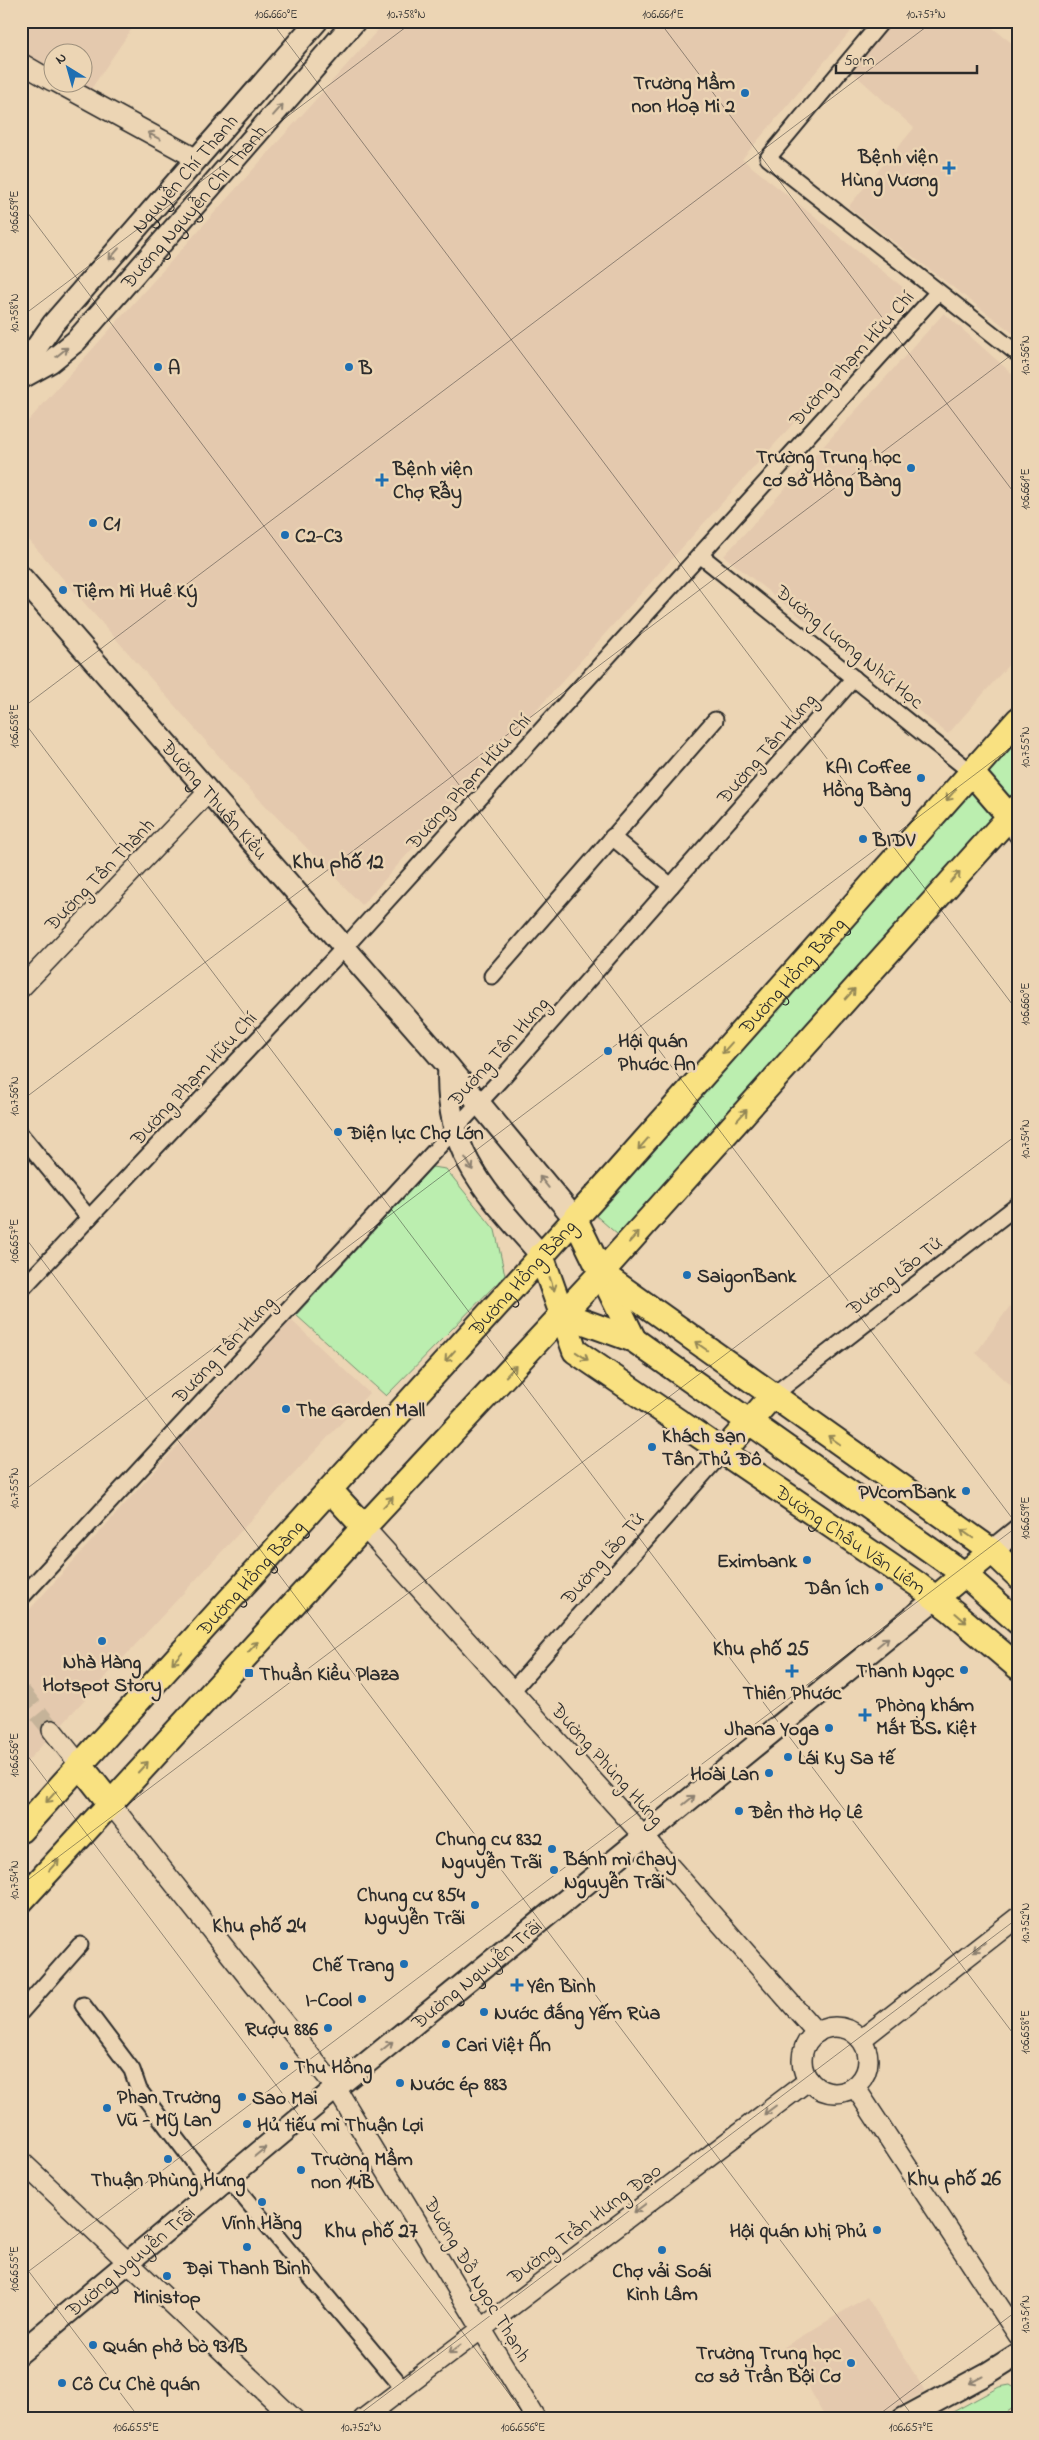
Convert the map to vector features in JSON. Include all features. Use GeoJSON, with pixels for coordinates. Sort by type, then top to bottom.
{"type":"FeatureCollection","features":[{"type":"Feature","properties":{"kind":"main road","name":"Nguyễn Chí Thanh"},"geometry":{"type":"LineString","coordinates":[[53,324],[317,21]]}},
{"type":"Feature","properties":{"kind":"main road","name":"Đường Nguyễn Chí Thanh"},"geometry":{"type":"LineString","coordinates":[[21,378],[50,362],[76,341],[355,21]]}},
{"type":"Feature","properties":{"kind":"main road"},"geometry":{"type":"LineString","coordinates":[[197,159],[222,173]]}},
{"type":"Feature","properties":{"kind":"main road"},"geometry":{"type":"LineString","coordinates":[[169,191],[190,210]]}},
{"type":"Feature","properties":{"kind":"main road","name":"Đường Nguyễn Chí Thanh"},"geometry":{"type":"LineString","coordinates":[[21,378],[36,348],[53,324]]}},
{"type":"Feature","properties":{"kind":"main road","name":"Đường Thuận Kiều"},"geometry":{"type":"LineString","coordinates":[[21,577],[449,1067],[575,1219]]}},
{"type":"Feature","properties":{"kind":"main road","name":"Đường Hồng Bàng"},"geometry":{"type":"LineString","coordinates":[[21,1830],[575,1219],[1018,720]]}},
{"type":"Feature","properties":{"kind":"main road"},"geometry":{"type":"LineString","coordinates":[[21,1901],[364,1527],[601,1273],[1015,819],[971,772]]}},
{"type":"Feature","properties":{"kind":"main road"},"geometry":{"type":"LineString","coordinates":[[449,1067],[449,1107],[454,1130],[464,1155],[494,1201],[541,1255],[562,1314]]}},
{"type":"Feature","properties":{"kind":"main road","name":"Đường Châu Văn Liêm"},"geometry":{"type":"LineString","coordinates":[[575,1219],[634,1340]]}},
{"type":"Feature","properties":{"kind":"main road"},"geometry":{"type":"LineString","coordinates":[[601,1273],[992,1551],[1018,1576]]}},
{"type":"Feature","properties":{"kind":"main road","name":"Đường Châu Văn Liêm"},"geometry":{"type":"LineString","coordinates":[[562,1314],[634,1340],[964,1574],[1018,1622]]}},
{"type":"Feature","properties":{"kind":"main road","name":"Đường Châu Văn Liêm"},"geometry":{"type":"LineString","coordinates":[[562,1314],[575,1351],[936,1598],[1018,1667]]}},
{"type":"Feature","properties":{"kind":"main road"},"geometry":{"type":"LineString","coordinates":[[722,1452],[772,1396]]}},
{"type":"Feature","properties":{"kind":"main road"},"geometry":{"type":"LineString","coordinates":[[330,1490],[364,1527]]}},
{"type":"Feature","properties":{"kind":"main road"},"geometry":{"type":"LineString","coordinates":[[936,1598],[1018,1530]]}},
{"type":"Feature","properties":{"kind":"main road","name":"Đường Nguyễn Trãi"},"geometry":{"type":"LineString","coordinates":[[21,2352],[336,2088],[936,1598]]}},
{"type":"Feature","properties":{"kind":"main road"},"geometry":{"type":"LineString","coordinates":[[80,1766],[110,1803]]}},
{"type":"Feature","properties":{"kind":"main road"},"geometry":{"type":"LineString","coordinates":[[903,2419],[988,2373],[1018,2354]]}},
{"type":"Feature","properties":{"kind":"street"},"geometry":{"type":"LineString","coordinates":[[882,21],[768,158],[1018,354]]}},
{"type":"Feature","properties":{"kind":"street"},"geometry":{"type":"LineString","coordinates":[[21,63],[42,75]]}},
{"type":"Feature","properties":{"kind":"street"},"geometry":{"type":"LineString","coordinates":[[74,92],[197,159]]}},
{"type":"Feature","properties":{"kind":"street","name":"Đường Phạm Hữu Chí"},"geometry":{"type":"LineString","coordinates":[[21,1290],[345,947],[938,292]]}},
{"type":"Feature","properties":{"kind":"street","name":"Đường Lương Nhữ Học"},"geometry":{"type":"LineString","coordinates":[[700,555],[971,772]]}},
{"type":"Feature","properties":{"kind":"street","name":"Đường Tân Hưng"},"geometry":{"type":"LineString","coordinates":[[21,1598],[479,1103],[854,678]]}},
{"type":"Feature","properties":{"kind":"street"},"geometry":{"type":"LineString","coordinates":[[492,976],[715,720]]}},
{"type":"Feature","properties":{"kind":"street","name":"Đường Tân Thành"},"geometry":{"type":"LineString","coordinates":[[21,988],[209,791]]}},
{"type":"Feature","properties":{"kind":"street"},"geometry":{"type":"LineString","coordinates":[[612,837],[671,886]]}},
{"type":"Feature","properties":{"kind":"street"},"geometry":{"type":"LineString","coordinates":[[21,1135],[88,1218]]}},
{"type":"Feature","properties":{"kind":"street","name":"Đường Lão Tử"},"geometry":{"type":"LineString","coordinates":[[772,1396],[1018,1205]]}},
{"type":"Feature","properties":{"kind":"street","name":"Đường Lão Tử"},"geometry":{"type":"LineString","coordinates":[[512,1691],[722,1452]]}},
{"type":"Feature","properties":{"kind":"street","name":"Đường Phùng Hưng"},"geometry":{"type":"LineString","coordinates":[[364,1527],[644,1837],[816,2033]]}},
{"type":"Feature","properties":{"kind":"street"},"geometry":{"type":"LineString","coordinates":[[52,1730],[80,1766]]}},
{"type":"Feature","properties":{"kind":"street","name":"Đường Đỗ Ngọc Thạnh"},"geometry":{"type":"LineString","coordinates":[[110,1803],[336,2088],[536,2419]]}},
{"type":"Feature","properties":{"kind":"street"},"geometry":{"type":"LineString","coordinates":[[862,2039],[1018,1917]]}},
{"type":"Feature","properties":{"kind":"street"},"geometry":{"type":"LineString","coordinates":[[21,2012],[80,1945]]}},
{"type":"Feature","properties":{"kind":"street"},"geometry":{"type":"LineString","coordinates":[[83,2004],[132,2070],[139,2090],[403,2388]]}},
{"type":"Feature","properties":{"kind":"street"},"geometry":{"type":"LineString","coordinates":[[840,2027],[854,2032],[862,2039],[868,2053],[868,2068],[855,2087],[848,2091],[830,2093],[815,2087],[804,2072],[802,2055],[810,2038],[826,2028],[840,2027]]}},
{"type":"Feature","properties":{"kind":"street","name":"Đường Trần Hưng Đạo"},"geometry":{"type":"LineString","coordinates":[[363,2419],[809,2080]]}},
{"type":"Feature","properties":{"kind":"street"},"geometry":{"type":"LineString","coordinates":[[855,2087],[1018,2335]]}},
{"type":"Feature","properties":{"kind":"street"},"geometry":{"type":"LineString","coordinates":[[21,2161],[294,2419]]}},
{"type":"Feature","properties":{"kind":"shaded area"},"geometry":{"type":"Polygon","coordinates":[[[21,21],[137,21],[92,88],[92,42],[42,42],[42,67],[21,54],[21,21]]]}},
{"type":"Feature","properties":{"kind":"shaded area","name":"Bệnh viện Chợ Rẫy"},"geometry":{"type":"Polygon","coordinates":[[[386,21],[859,21],[742,159],[910,293],[362,905],[233,772],[21,531],[21,429],[386,21]]]}},
{"type":"Feature","properties":{"kind":"shaded area","name":"Bệnh viện Hùng Vương"},"geometry":{"type":"Polygon","coordinates":[[[893,21],[984,21],[1018,48],[1018,337],[848,207],[914,128],[851,71],[893,21]]]}},
{"type":"Feature","properties":{"kind":"shaded area","name":"Trường Trung học cơ sở Hồng Bàng"},"geometry":{"type":"Polygon","coordinates":[[[944,313],[1018,379],[1018,654],[948,734],[724,556],[944,313]]]}},
{"type":"Feature","properties":{"kind":"shaded area"},"geometry":{"type":"Polygon","coordinates":[[[1010,1306],[1018,1313],[1018,1392],[976,1353],[1010,1306]]]}},
{"type":"Feature","properties":{"kind":"shaded area","name":"The Garden Mall"},"geometry":{"type":"Polygon","coordinates":[[[291,1320],[369,1393],[21,1768],[21,1619],[291,1320]]]}},
{"type":"Feature","properties":{"kind":"shaded area","name":"Trường Trung học cơ sở Trần Bội Cơ"},"geometry":{"type":"Polygon","coordinates":[[[867,2297],[925,2391],[878,2419],[826,2419],[784,2347],[867,2297]]]}},
{"type":"Feature","properties":{"kind":"green space"},"geometry":{"type":"Polygon","coordinates":[[[1018,739],[1018,789],[618,1235],[593,1213],[1018,739]]]}},
{"type":"Feature","properties":{"kind":"green space"},"geometry":{"type":"Polygon","coordinates":[[[432,1167],[446,1169],[495,1230],[505,1275],[386,1396],[296,1315],[432,1167]]]}},
{"type":"Feature","properties":{"kind":"green space"},"geometry":{"type":"Polygon","coordinates":[[[1010,2385],[1018,2390],[1018,2405],[996,2419],[940,2419],[999,2387],[1010,2385]]]}},
{"type":"Feature","properties":{"kind":"tunnel"},"geometry":{"type":"LineString","coordinates":[[21,1692],[52,1730]]}},
{"type":"Feature","properties":{"kind":"place","name":"Trường Mầm non Hoạ Mi 2"},"geometry":{"type":"Point","coordinates":[745,93]}},
{"type":"Feature","properties":{"kind":"place","name":"Bệnh viện Hùng Vương"},"geometry":{"type":"Point","coordinates":[949,168]}},
{"type":"Feature","properties":{"kind":"place","name":"A"},"geometry":{"type":"Point","coordinates":[158,367]}},
{"type":"Feature","properties":{"kind":"place","name":"B"},"geometry":{"type":"Point","coordinates":[349,367]}},
{"type":"Feature","properties":{"kind":"place","name":"Trường Trung học cơ sở Hồng Bàng"},"geometry":{"type":"Point","coordinates":[911,468]}},
{"type":"Feature","properties":{"kind":"place","name":"Bệnh viện Chợ Rẫy"},"geometry":{"type":"Point","coordinates":[382,480]}},
{"type":"Feature","properties":{"kind":"place","name":"C1"},"geometry":{"type":"Point","coordinates":[93,523]}},
{"type":"Feature","properties":{"kind":"place","name":"C2-C3"},"geometry":{"type":"Point","coordinates":[285,535]}},
{"type":"Feature","properties":{"kind":"place","name":"Tiệm Mì Huê Ký"},"geometry":{"type":"Point","coordinates":[63,590]}},
{"type":"Feature","properties":{"kind":"place","name":"KAI Coffee Hồng Bàng"},"geometry":{"type":"Point","coordinates":[921,778]}},
{"type":"Feature","properties":{"kind":"place","name":"BIDV"},"geometry":{"type":"Point","coordinates":[863,839]}},
{"type":"Feature","properties":{"kind":"place","name":"Hội quán Phước An"},"geometry":{"type":"Point","coordinates":[608,1051]}},
{"type":"Feature","properties":{"kind":"place","name":"Điện lực Chợ Lớn"},"geometry":{"type":"Point","coordinates":[338,1132]}},
{"type":"Feature","properties":{"kind":"place","name":"SaigonBank"},"geometry":{"type":"Point","coordinates":[687,1275]}},
{"type":"Feature","properties":{"kind":"place","name":"The Garden Mall"},"geometry":{"type":"Point","coordinates":[286,1409]}},
{"type":"Feature","properties":{"kind":"place","name":"Khách sạn Tân Thủ Đô"},"geometry":{"type":"Point","coordinates":[652,1447]}},
{"type":"Feature","properties":{"kind":"place","name":"PVcomBank"},"geometry":{"type":"Point","coordinates":[966,1491]}},
{"type":"Feature","properties":{"kind":"place","name":"Eximbank"},"geometry":{"type":"Point","coordinates":[807,1560]}},
{"type":"Feature","properties":{"kind":"place","name":"Dân Ích"},"geometry":{"type":"Point","coordinates":[879,1587]}},
{"type":"Feature","properties":{"kind":"place","name":"Nhà Hàng Hotspot Story"},"geometry":{"type":"Point","coordinates":[102,1641]}},
{"type":"Feature","properties":{"kind":"place","name":"Thanh Ngọc"},"geometry":{"type":"Point","coordinates":[964,1670]}},
{"type":"Feature","properties":{"kind":"place","name":"Thiên Phước"},"geometry":{"type":"Point","coordinates":[792,1671]}},
{"type":"Feature","properties":{"kind":"place","name":"Thuần Kiều Plaza"},"geometry":{"type":"Point","coordinates":[249,1673]}},
{"type":"Feature","properties":{"kind":"place","name":"Phòng khám Mắt BS. Kiệt"},"geometry":{"type":"Point","coordinates":[865,1715]}},
{"type":"Feature","properties":{"kind":"place","name":"Jhana Yoga"},"geometry":{"type":"Point","coordinates":[829,1728]}},
{"type":"Feature","properties":{"kind":"place","name":"Lái Ky Sa tế"},"geometry":{"type":"Point","coordinates":[788,1757]}},
{"type":"Feature","properties":{"kind":"place","name":"Hoài Lan"},"geometry":{"type":"Point","coordinates":[769,1773]}},
{"type":"Feature","properties":{"kind":"place","name":"Đền thờ Họ Lê"},"geometry":{"type":"Point","coordinates":[739,1811]}},
{"type":"Feature","properties":{"kind":"place","name":"Chung cư 832 Nguyễn Trãi"},"geometry":{"type":"Point","coordinates":[552,1849]}},
{"type":"Feature","properties":{"kind":"place","name":"Bánh mì chay Nguyễn Trãi"},"geometry":{"type":"Point","coordinates":[554,1870]}},
{"type":"Feature","properties":{"kind":"place","name":"Chung cư 854 Nguyễn Trãi"},"geometry":{"type":"Point","coordinates":[475,1905]}},
{"type":"Feature","properties":{"kind":"place","name":"Chế Trang"},"geometry":{"type":"Point","coordinates":[404,1964]}},
{"type":"Feature","properties":{"kind":"place","name":"Yên Bình"},"geometry":{"type":"Point","coordinates":[517,1985]}},
{"type":"Feature","properties":{"kind":"place","name":"I-Cool"},"geometry":{"type":"Point","coordinates":[362,1999]}},
{"type":"Feature","properties":{"kind":"place","name":"Nước đắng Yếm Rùa"},"geometry":{"type":"Point","coordinates":[484,2012]}},
{"type":"Feature","properties":{"kind":"place","name":"Rượu 886"},"geometry":{"type":"Point","coordinates":[328,2028]}},
{"type":"Feature","properties":{"kind":"place","name":"Cari Việt Ấn"},"geometry":{"type":"Point","coordinates":[446,2044]}},
{"type":"Feature","properties":{"kind":"place","name":"Thu Hồng"},"geometry":{"type":"Point","coordinates":[284,2066]}},
{"type":"Feature","properties":{"kind":"place","name":"Nước ép 883"},"geometry":{"type":"Point","coordinates":[400,2083]}},
{"type":"Feature","properties":{"kind":"place","name":"Sao Mai"},"geometry":{"type":"Point","coordinates":[242,2097]}},
{"type":"Feature","properties":{"kind":"place","name":"Phan Trường Vũ - Mỹ Lan"},"geometry":{"type":"Point","coordinates":[107,2108]}},
{"type":"Feature","properties":{"kind":"place","name":"Hủ tiếu mì Thuận Lợi"},"geometry":{"type":"Point","coordinates":[247,2124]}},
{"type":"Feature","properties":{"kind":"place","name":"Thuận Phùng Hưng"},"geometry":{"type":"Point","coordinates":[168,2159]}},
{"type":"Feature","properties":{"kind":"place","name":"Trường Mầm non 14B"},"geometry":{"type":"Point","coordinates":[301,2170]}},
{"type":"Feature","properties":{"kind":"place","name":"Vĩnh Hằng"},"geometry":{"type":"Point","coordinates":[262,2202]}},
{"type":"Feature","properties":{"kind":"place","name":"Hội quán Nhị Phủ"},"geometry":{"type":"Point","coordinates":[877,2230]}},
{"type":"Feature","properties":{"kind":"place","name":"Đại Thanh Bình"},"geometry":{"type":"Point","coordinates":[247,2247]}},
{"type":"Feature","properties":{"kind":"place","name":"Chợ vải Soái Kình Lâm"},"geometry":{"type":"Point","coordinates":[662,2250]}},
{"type":"Feature","properties":{"kind":"place","name":"Ministop"},"geometry":{"type":"Point","coordinates":[167,2276]}},
{"type":"Feature","properties":{"kind":"place","name":"Quán phở bò 931B"},"geometry":{"type":"Point","coordinates":[93,2345]}},
{"type":"Feature","properties":{"kind":"place","name":"Trường Trung học cơ sở Trần Bội Cơ"},"geometry":{"type":"Point","coordinates":[851,2363]}},
{"type":"Feature","properties":{"kind":"place","name":"Cô Cư Chè quán"},"geometry":{"type":"Point","coordinates":[62,2383]}},
{"type":"Feature","properties":{"kind":"district","name":"Khu phố 12"},"geometry":{"type":"Point","coordinates":[338,861]}},
{"type":"Feature","properties":{"kind":"district","name":"Khu phố 25"},"geometry":{"type":"Point","coordinates":[761,1648]}},
{"type":"Feature","properties":{"kind":"district","name":"Khu phố 24"},"geometry":{"type":"Point","coordinates":[259,1925]}},
{"type":"Feature","properties":{"kind":"district","name":"Khu phố 26"},"geometry":{"type":"Point","coordinates":[954,2178]}},
{"type":"Feature","properties":{"kind":"district","name":"Khu phố 27"},"geometry":{"type":"Point","coordinates":[371,2230]}}]}
